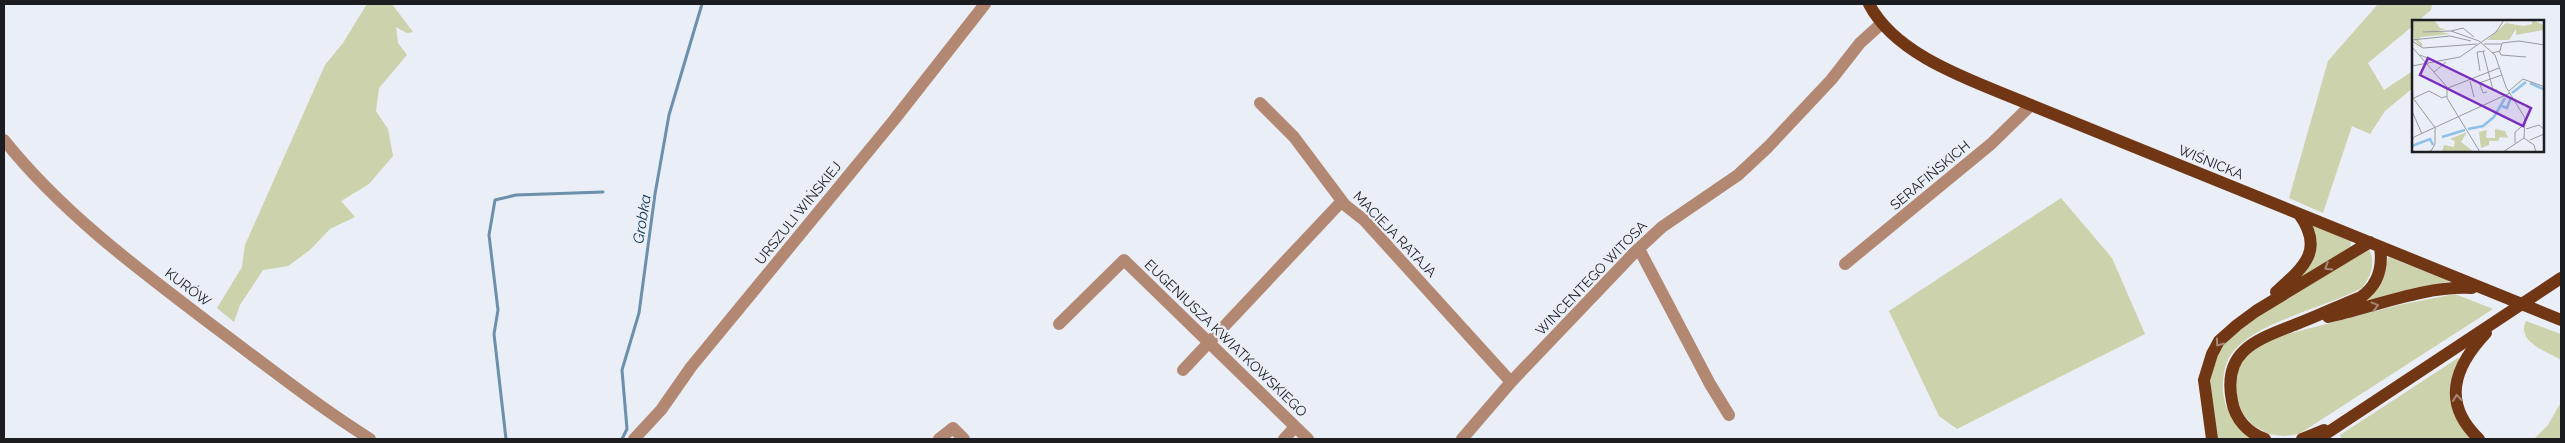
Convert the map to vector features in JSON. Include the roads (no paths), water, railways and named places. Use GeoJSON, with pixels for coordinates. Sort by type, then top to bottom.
{"type":"FeatureCollection","features":[{"type":"Feature","properties":{"kind":"main road","name":"WIŚNICKA"},"geometry":{"type":"LineString","coordinates":[[1869,4],[1881,24],[1906,47],[1952,70],[2031,105],[2561,320]]}},
{"type":"Feature","properties":{"kind":"main road"},"geometry":{"type":"LineString","coordinates":[[2256,312],[2305,264],[2310,254],[2311,235],[2299,214]]}},
{"type":"Feature","properties":{"kind":"main road"},"geometry":{"type":"LineString","coordinates":[[2212,439],[2204,392],[2207,367],[2219,341],[2236,325],[2256,312],[2375,244],[2379,272],[2370,290],[2361,297],[2257,340],[2238,356],[2234,365],[2230,386],[2233,408],[2242,423],[2265,439]]}},
{"type":"Feature","properties":{"kind":"main road"},"geometry":{"type":"LineString","coordinates":[[2318,439],[2561,278]]}},
{"type":"Feature","properties":{"kind":"main road"},"geometry":{"type":"LineString","coordinates":[[2294,326],[2453,287],[2485,289]]}},
{"type":"Feature","properties":{"kind":"main road"},"geometry":{"type":"LineString","coordinates":[[2479,439],[2463,421],[2458,409],[2455,393],[2458,376],[2472,349],[2501,318]]}},
{"type":"Feature","properties":{"kind":"main road"},"geometry":{"type":"LineString","coordinates":[[2302,439],[2351,417]]}},
{"type":"Feature","properties":{"kind":"street","name":"URSZULI WIŃSKIEJ"},"geometry":{"type":"LineString","coordinates":[[634,439],[661,410],[691,367],[888,128],[985,4]]}},
{"type":"Feature","properties":{"kind":"street","name":"WINCENTEGO WITOSA"},"geometry":{"type":"LineString","coordinates":[[1462,439],[1511,382],[1639,249],[1662,227],[1738,175],[1832,80],[1860,43],[1881,24]]}},
{"type":"Feature","properties":{"kind":"street","name":"MACIEJA RATAJA"},"geometry":{"type":"LineString","coordinates":[[1260,103],[1294,137],[1342,201],[1364,220],[1511,382]]}},
{"type":"Feature","properties":{"kind":"street","name":"SERAFIŃSKICH"},"geometry":{"type":"LineString","coordinates":[[1845,264],[1991,144],[2031,105]]}},
{"type":"Feature","properties":{"kind":"street","name":"KURÓW"},"geometry":{"type":"LineString","coordinates":[[4,140],[49,190],[156,282],[312,400],[370,439]]}},
{"type":"Feature","properties":{"kind":"street"},"geometry":{"type":"LineString","coordinates":[[1183,370],[1342,201]]}},
{"type":"Feature","properties":{"kind":"street"},"geometry":{"type":"LineString","coordinates":[[1639,249],[1710,384],[1729,415]]}},
{"type":"Feature","properties":{"kind":"street","name":"EUGENIUSZA KWIATKOWSKIEGO"},"geometry":{"type":"LineString","coordinates":[[1059,324],[1124,260],[1308,439]]}},
{"type":"Feature","properties":{"kind":"street"},"geometry":{"type":"LineString","coordinates":[[1284,439],[1295,427]]}},
{"type":"Feature","properties":{"kind":"street"},"geometry":{"type":"LineString","coordinates":[[939,439],[953,428],[964,439]]}},
{"type":"Feature","properties":{"kind":"waterway","name":"Grobka"},"geometry":{"type":"LineString","coordinates":[[622,439],[627,429],[622,370],[639,313],[655,194],[669,115],[702,4]]}},
{"type":"Feature","properties":{"kind":"waterway"},"geometry":{"type":"LineString","coordinates":[[506,439],[494,334],[498,310],[489,235],[495,200],[516,195],[603,192]]}}]}
